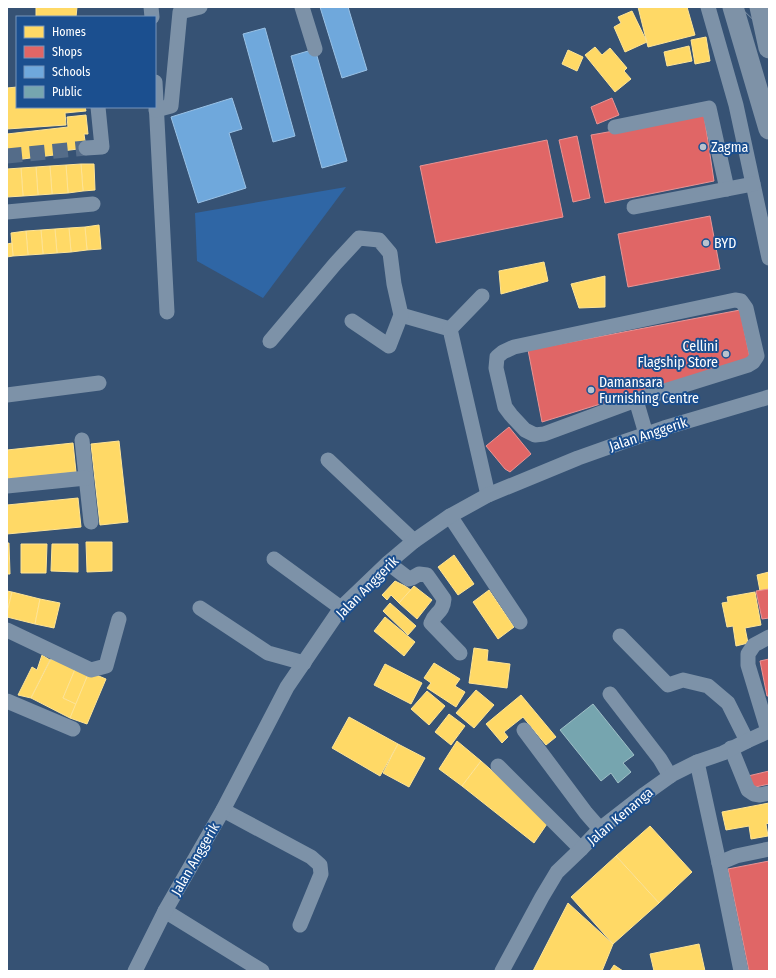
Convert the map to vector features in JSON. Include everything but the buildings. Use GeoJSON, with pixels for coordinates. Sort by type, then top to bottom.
{"type":"FeatureCollection","features":[{"type":"Feature","properties":{"kind":"highway"},"geometry":{"type":"LineString","coordinates":[[733,7],[769,129]]}},
{"type":"Feature","properties":{"kind":"highway"},"geometry":{"type":"LineString","coordinates":[[760,7],[769,48]]}},
{"type":"Feature","properties":{"kind":"street"},"geometry":{"type":"LineString","coordinates":[[167,312],[156,103],[171,106],[180,12],[200,7]]}},
{"type":"Feature","properties":{"kind":"street"},"geometry":{"type":"LineString","coordinates":[[302,7],[315,49]]}},
{"type":"Feature","properties":{"kind":"street"},"geometry":{"type":"LineString","coordinates":[[708,7],[736,105],[753,184],[752,213],[769,258]]}},
{"type":"Feature","properties":{"kind":"street"},"geometry":{"type":"LineString","coordinates":[[86,148],[102,147],[98,108]]}},
{"type":"Feature","properties":{"kind":"street"},"geometry":{"type":"LineString","coordinates":[[615,127],[709,108],[727,189]]}},
{"type":"Feature","properties":{"kind":"street"},"geometry":{"type":"LineString","coordinates":[[634,207],[753,184]]}},
{"type":"Feature","properties":{"kind":"street"},"geometry":{"type":"LineString","coordinates":[[7,212],[93,204]]}},
{"type":"Feature","properties":{"kind":"street"},"geometry":{"type":"LineString","coordinates":[[270,341],[359,238],[379,240],[390,253],[394,284],[401,315],[389,346],[352,321]]}},
{"type":"Feature","properties":{"kind":"street"},"geometry":{"type":"LineString","coordinates":[[450,329],[482,296]]}},
{"type":"Feature","properties":{"kind":"street"},"geometry":{"type":"LineString","coordinates":[[735,300],[741,301],[746,308],[758,356],[753,362],[748,365],[636,400],[535,436],[525,430],[511,415],[506,407],[496,368],[497,357],[503,352],[514,347],[735,300]]}},
{"type":"Feature","properties":{"kind":"street"},"geometry":{"type":"LineString","coordinates":[[401,315],[450,329]]}},
{"type":"Feature","properties":{"kind":"street"},"geometry":{"type":"LineString","coordinates":[[450,329],[488,495]]}},
{"type":"Feature","properties":{"kind":"street"},"geometry":{"type":"LineString","coordinates":[[7,395],[99,383]]}},
{"type":"Feature","properties":{"kind":"street","name":"Jalan Anggerik"},"geometry":{"type":"LineString","coordinates":[[135,971],[165,911],[223,810],[287,687],[342,608],[388,563],[414,541],[450,516],[488,495],[578,458],[646,434],[769,397]]}},
{"type":"Feature","properties":{"kind":"street"},"geometry":{"type":"LineString","coordinates":[[636,400],[646,434]]}},
{"type":"Feature","properties":{"kind":"street"},"geometry":{"type":"LineString","coordinates":[[82,440],[91,522]]}},
{"type":"Feature","properties":{"kind":"street"},"geometry":{"type":"LineString","coordinates":[[328,460],[414,541]]}},
{"type":"Feature","properties":{"kind":"street"},"geometry":{"type":"LineString","coordinates":[[7,486],[86,478]]}},
{"type":"Feature","properties":{"kind":"street"},"geometry":{"type":"LineString","coordinates":[[450,516],[520,622]]}},
{"type":"Feature","properties":{"kind":"street"},"geometry":{"type":"LineString","coordinates":[[274,559],[342,608]]}},
{"type":"Feature","properties":{"kind":"street"},"geometry":{"type":"LineString","coordinates":[[388,563],[409,579],[420,574],[427,575],[444,599],[444,606],[433,617],[431,623],[460,653]]}},
{"type":"Feature","properties":{"kind":"street"},"geometry":{"type":"LineString","coordinates":[[200,608],[268,653],[304,664]]}},
{"type":"Feature","properties":{"kind":"street"},"geometry":{"type":"LineString","coordinates":[[7,630],[91,670],[106,666],[119,619]]}},
{"type":"Feature","properties":{"kind":"street"},"geometry":{"type":"LineString","coordinates":[[620,636],[668,685],[683,680],[708,686],[728,703],[747,741]]}},
{"type":"Feature","properties":{"kind":"street"},"geometry":{"type":"LineString","coordinates":[[769,637],[754,645],[748,654],[748,665],[769,731]]}},
{"type":"Feature","properties":{"kind":"street"},"geometry":{"type":"LineString","coordinates":[[610,694],[660,759],[670,776]]}},
{"type":"Feature","properties":{"kind":"street"},"geometry":{"type":"LineString","coordinates":[[7,701],[73,729]]}},
{"type":"Feature","properties":{"kind":"street"},"geometry":{"type":"LineString","coordinates":[[524,730],[586,813],[600,829]]}},
{"type":"Feature","properties":{"kind":"street","name":"Jalan Kenanga"},"geometry":{"type":"LineString","coordinates":[[502,971],[557,872],[600,829],[670,776],[697,762],[723,753],[769,731]]}},
{"type":"Feature","properties":{"kind":"street"},"geometry":{"type":"LineString","coordinates":[[731,748],[748,790],[754,794],[760,795],[769,793]]}},
{"type":"Feature","properties":{"kind":"street"},"geometry":{"type":"LineString","coordinates":[[697,762],[741,971]]}},
{"type":"Feature","properties":{"kind":"street"},"geometry":{"type":"LineString","coordinates":[[498,766],[581,849]]}},
{"type":"Feature","properties":{"kind":"street"},"geometry":{"type":"LineString","coordinates":[[223,810],[311,857],[320,865],[321,874],[300,925]]}},
{"type":"Feature","properties":{"kind":"street"},"geometry":{"type":"LineString","coordinates":[[719,863],[736,856],[769,849]]}},
{"type":"Feature","properties":{"kind":"street"},"geometry":{"type":"LineString","coordinates":[[165,911],[262,971]]}},
{"type":"Feature","properties":{"kind":"shaded area"},"geometry":{"type":"Polygon","coordinates":[[[346,187],[263,298],[197,261],[195,213],[346,187]]]}},
{"type":"Feature","properties":{"kind":"tunnel"},"geometry":{"type":"LineString","coordinates":[[7,156],[86,148]]}},
{"type":"Feature","properties":{"kind":"tram line"},"geometry":{"type":"LineString","coordinates":[[740,7],[769,35]]}},
{"type":"Feature","properties":{"kind":"tram line"},"geometry":{"type":"LineString","coordinates":[[754,7],[769,22]]}},
{"type":"Feature","properties":{"kind":"place","name":"Zagma"},"geometry":{"type":"Point","coordinates":[703,147]}},
{"type":"Feature","properties":{"kind":"place","name":"BYD"},"geometry":{"type":"Point","coordinates":[706,243]}},
{"type":"Feature","properties":{"kind":"place","name":"Cellini Flagship Store"},"geometry":{"type":"Point","coordinates":[726,354]}},
{"type":"Feature","properties":{"kind":"place","name":"Damansara Furnishing Centre"},"geometry":{"type":"Point","coordinates":[591,390]}}]}
